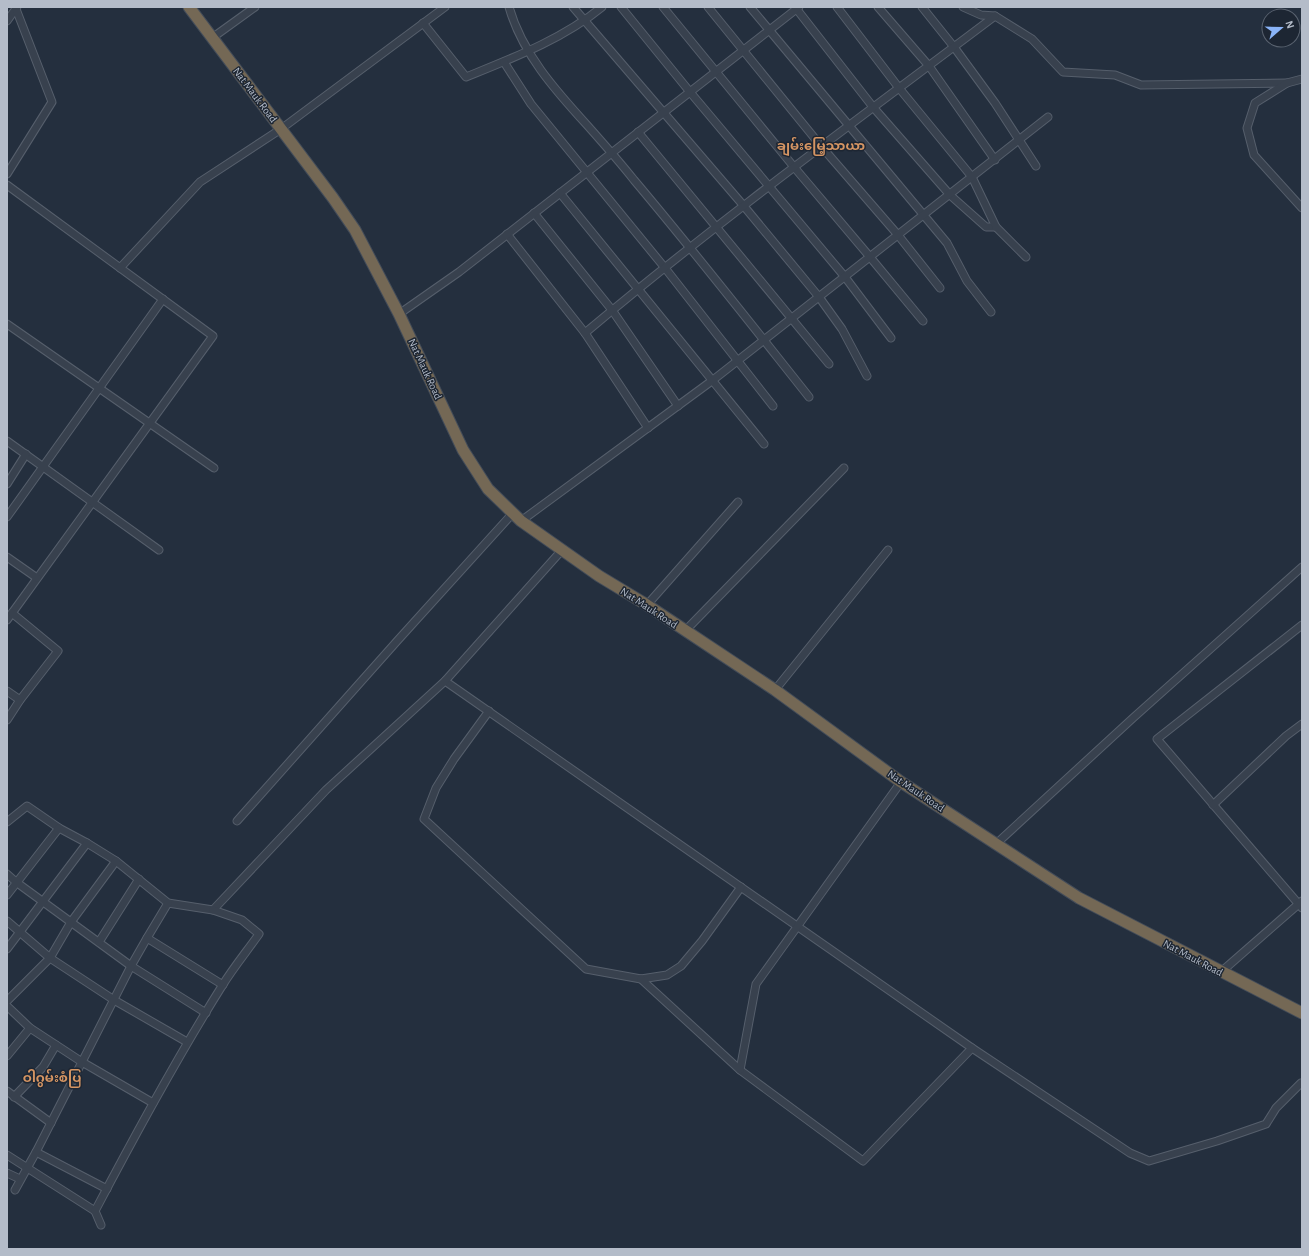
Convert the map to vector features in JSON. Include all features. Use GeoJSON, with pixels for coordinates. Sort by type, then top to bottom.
{"type":"FeatureCollection","features":[{"type":"Feature","properties":{"kind":"highway","name":"Nat Mauk Road"},"geometry":{"type":"LineString","coordinates":[[188,7],[333,198],[355,230],[399,314],[463,450],[488,489],[517,517],[599,576],[647,605],[775,690],[901,782],[1079,898],[1221,972],[1300,1009]]}},
{"type":"Feature","properties":{"kind":"street"},"geometry":{"type":"LineString","coordinates":[[212,38],[255,7]]}},
{"type":"Feature","properties":{"kind":"street"},"geometry":{"type":"LineString","coordinates":[[120,268],[200,182],[281,129],[445,7]]}},
{"type":"Feature","properties":{"kind":"street"},"geometry":{"type":"LineString","coordinates":[[509,7],[513,20],[528,51],[554,88],[612,152],[691,247],[809,397]]}},
{"type":"Feature","properties":{"kind":"street"},"geometry":{"type":"LineString","coordinates":[[573,7],[584,22],[743,205],[819,297],[842,329],[867,376]]}},
{"type":"Feature","properties":{"kind":"street"},"geometry":{"type":"LineString","coordinates":[[423,24],[466,77],[528,51],[584,22],[602,7]]}},
{"type":"Feature","properties":{"kind":"street"},"geometry":{"type":"LineString","coordinates":[[621,7],[845,277],[891,338]]}},
{"type":"Feature","properties":{"kind":"street"},"geometry":{"type":"LineString","coordinates":[[663,7],[923,322]]}},
{"type":"Feature","properties":{"kind":"street"},"geometry":{"type":"LineString","coordinates":[[708,7],[821,146],[898,235],[940,288]]}},
{"type":"Feature","properties":{"kind":"street"},"geometry":{"type":"LineString","coordinates":[[750,7],[947,243],[967,281],[991,312]]}},
{"type":"Feature","properties":{"kind":"street"},"geometry":{"type":"LineString","coordinates":[[837,7],[899,88],[972,177],[996,227],[1026,257]]}},
{"type":"Feature","properties":{"kind":"street"},"geometry":{"type":"LineString","coordinates":[[878,7],[929,66],[995,160]]}},
{"type":"Feature","properties":{"kind":"street"},"geometry":{"type":"LineString","coordinates":[[922,7],[954,47],[995,103],[1036,166]]}},
{"type":"Feature","properties":{"kind":"street"},"geometry":{"type":"LineString","coordinates":[[963,7],[981,15],[995,16],[1032,39],[1063,72],[1115,75],[1141,86],[1287,83],[1302,79]]}},
{"type":"Feature","properties":{"kind":"street"},"geometry":{"type":"LineString","coordinates":[[7,21],[17,8]]}},
{"type":"Feature","properties":{"kind":"street"},"geometry":{"type":"LineString","coordinates":[[7,174],[52,102],[17,8]]}},
{"type":"Feature","properties":{"kind":"street"},"geometry":{"type":"LineString","coordinates":[[399,314],[458,272],[797,8],[873,108],[950,195],[986,227],[996,227]]}},
{"type":"Feature","properties":{"kind":"street"},"geometry":{"type":"LineString","coordinates":[[585,333],[743,205],[995,16]]}},
{"type":"Feature","properties":{"kind":"street"},"geometry":{"type":"LineString","coordinates":[[504,62],[531,104],[665,268],[773,406]]}},
{"type":"Feature","properties":{"kind":"street"},"geometry":{"type":"LineString","coordinates":[[1287,83],[1255,103],[1247,128],[1254,155],[1302,208]]}},
{"type":"Feature","properties":{"kind":"street"},"geometry":{"type":"LineString","coordinates":[[237,821],[398,640],[517,517],[648,428],[713,380],[1048,118]]}},
{"type":"Feature","properties":{"kind":"street"},"geometry":{"type":"LineString","coordinates":[[638,132],[717,226],[829,364]]}},
{"type":"Feature","properties":{"kind":"street"},"geometry":{"type":"LineString","coordinates":[[7,185],[213,336],[7,620]]}},
{"type":"Feature","properties":{"kind":"street"},"geometry":{"type":"LineString","coordinates":[[560,193],[764,444]]}},
{"type":"Feature","properties":{"kind":"street"},"geometry":{"type":"LineString","coordinates":[[534,213],[612,310],[678,406]]}},
{"type":"Feature","properties":{"kind":"street"},"geometry":{"type":"LineString","coordinates":[[507,234],[585,333],[648,428]]}},
{"type":"Feature","properties":{"kind":"street"},"geometry":{"type":"LineString","coordinates":[[7,517],[163,300]]}},
{"type":"Feature","properties":{"kind":"street"},"geometry":{"type":"LineString","coordinates":[[7,324],[150,422],[214,468]]}},
{"type":"Feature","properties":{"kind":"street"},"geometry":{"type":"LineString","coordinates":[[7,440],[159,550]]}},
{"type":"Feature","properties":{"kind":"street"},"geometry":{"type":"LineString","coordinates":[[7,484],[26,454]]}},
{"type":"Feature","properties":{"kind":"street"},"geometry":{"type":"LineString","coordinates":[[685,631],[844,468]]}},
{"type":"Feature","properties":{"kind":"street"},"geometry":{"type":"LineString","coordinates":[[647,605],[738,502]]}},
{"type":"Feature","properties":{"kind":"street"},"geometry":{"type":"LineString","coordinates":[[213,910],[326,790],[445,681],[562,550]]}},
{"type":"Feature","properties":{"kind":"street"},"geometry":{"type":"LineString","coordinates":[[775,690],[888,550]]}},
{"type":"Feature","properties":{"kind":"street"},"geometry":{"type":"LineString","coordinates":[[7,556],[37,578]]}},
{"type":"Feature","properties":{"kind":"street"},"geometry":{"type":"LineString","coordinates":[[996,844],[1133,718],[1302,567]]}},
{"type":"Feature","properties":{"kind":"street"},"geometry":{"type":"LineString","coordinates":[[7,720],[20,700],[58,651],[12,613]]}},
{"type":"Feature","properties":{"kind":"street"},"geometry":{"type":"LineString","coordinates":[[1221,972],[1301,904],[1213,805],[1157,739],[1302,625]]}},
{"type":"Feature","properties":{"kind":"street"},"geometry":{"type":"LineString","coordinates":[[445,681],[972,1048],[1130,1154],[1149,1161],[1217,1141],[1266,1124],[1276,1108],[1301,1083]]}},
{"type":"Feature","properties":{"kind":"street"},"geometry":{"type":"LineString","coordinates":[[7,691],[20,700]]}},
{"type":"Feature","properties":{"kind":"street"},"geometry":{"type":"LineString","coordinates":[[489,711],[454,759],[436,788],[424,819],[586,969],[641,980],[667,975],[680,966],[702,941],[741,887]]}},
{"type":"Feature","properties":{"kind":"street"},"geometry":{"type":"LineString","coordinates":[[1213,805],[1286,736],[1302,724]]}},
{"type":"Feature","properties":{"kind":"street"},"geometry":{"type":"LineString","coordinates":[[740,1070],[756,984],[901,782]]}},
{"type":"Feature","properties":{"kind":"street"},"geometry":{"type":"LineString","coordinates":[[7,822],[27,806],[59,828],[116,861],[168,903],[213,910],[242,920],[259,934],[223,985],[187,1042],[94,1211]]}},
{"type":"Feature","properties":{"kind":"street"},"geometry":{"type":"LineString","coordinates":[[7,895],[59,828]]}},
{"type":"Feature","properties":{"kind":"street"},"geometry":{"type":"LineString","coordinates":[[7,949],[87,843]]}},
{"type":"Feature","properties":{"kind":"street"},"geometry":{"type":"LineString","coordinates":[[7,1001],[50,958],[71,922],[116,861]]}},
{"type":"Feature","properties":{"kind":"street"},"geometry":{"type":"LineString","coordinates":[[7,874],[131,966],[206,1013]]}},
{"type":"Feature","properties":{"kind":"street"},"geometry":{"type":"LineString","coordinates":[[99,942],[139,880]]}},
{"type":"Feature","properties":{"kind":"street"},"geometry":{"type":"LineString","coordinates":[[15,1190],[131,966],[146,938],[168,903]]}},
{"type":"Feature","properties":{"kind":"street"},"geometry":{"type":"LineString","coordinates":[[7,921],[50,958],[114,1000],[187,1042]]}},
{"type":"Feature","properties":{"kind":"street"},"geometry":{"type":"LineString","coordinates":[[146,938],[223,985]]}},
{"type":"Feature","properties":{"kind":"street"},"geometry":{"type":"LineString","coordinates":[[641,980],[740,1070],[863,1161],[972,1048]]}},
{"type":"Feature","properties":{"kind":"street"},"geometry":{"type":"LineString","coordinates":[[7,1006],[30,1028],[82,1062],[153,1103]]}},
{"type":"Feature","properties":{"kind":"street"},"geometry":{"type":"LineString","coordinates":[[7,1056],[30,1028]]}},
{"type":"Feature","properties":{"kind":"street"},"geometry":{"type":"LineString","coordinates":[[14,1097],[43,1067],[56,1045]]}},
{"type":"Feature","properties":{"kind":"street"},"geometry":{"type":"LineString","coordinates":[[7,1091],[51,1123]]}},
{"type":"Feature","properties":{"kind":"street"},"geometry":{"type":"LineString","coordinates":[[36,1152],[106,1189]]}},
{"type":"Feature","properties":{"kind":"street"},"geometry":{"type":"LineString","coordinates":[[7,1155],[94,1211],[100,1225]]}},
{"type":"Feature","properties":{"kind":"street"},"geometry":{"type":"LineString","coordinates":[[7,1172],[20,1179]]}},
{"type":"Feature","properties":{"kind":"district","name":"ချမ်းမြေ့သာယာ"},"geometry":{"type":"Point","coordinates":[821,146]}},
{"type":"Feature","properties":{"kind":"district","name":"ဝါဂွမ်းစံပြ"},"geometry":{"type":"Point","coordinates":[52,1078]}}]}
